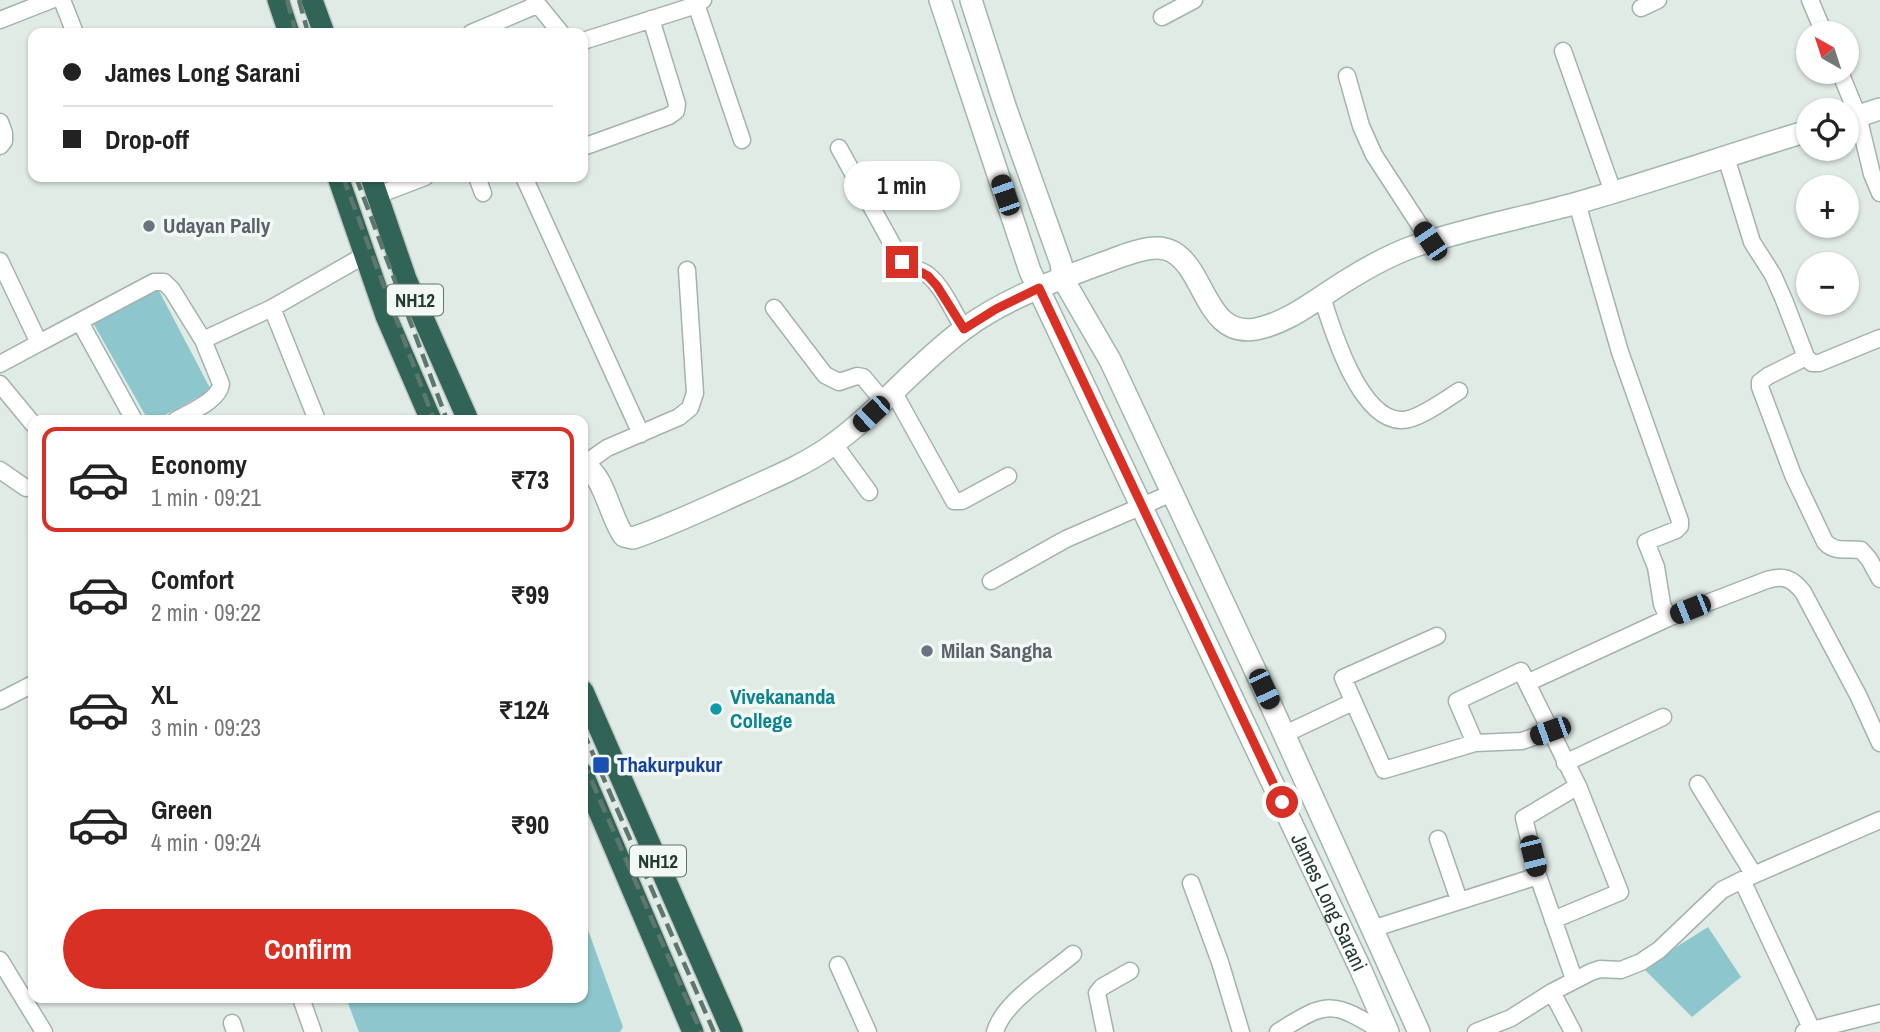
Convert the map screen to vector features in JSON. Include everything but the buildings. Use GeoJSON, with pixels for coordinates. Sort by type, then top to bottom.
{"type":"FeatureCollection","features":[{"type":"Feature","properties":{"kind":"highway"},"geometry":{"type":"LineString","coordinates":[[278,0],[287,28]]}},
{"type":"Feature","properties":{"kind":"highway"},"geometry":{"type":"LineString","coordinates":[[312,0],[322,28]]}},
{"type":"Feature","properties":{"kind":"highway","name":"NH12"},"geometry":{"type":"LineString","coordinates":[[340,182],[386,316],[429,415]]}},
{"type":"Feature","properties":{"kind":"highway","name":"NH12"},"geometry":{"type":"LineString","coordinates":[[374,186],[406,279],[466,415]]}},
{"type":"Feature","properties":{"kind":"highway","name":"NH12"},"geometry":{"type":"LineString","coordinates":[[588,702],[732,1032]]}},
{"type":"Feature","properties":{"kind":"highway","name":"NH12"},"geometry":{"type":"LineString","coordinates":[[588,786],[693,1032]]}},
{"type":"Feature","properties":{"kind":"main road","name":"James Long Sarani"},"geometry":{"type":"LineString","coordinates":[[940,0],[1030,271],[1348,944],[1385,1032]]}},
{"type":"Feature","properties":{"kind":"main road"},"geometry":{"type":"LineString","coordinates":[[971,0],[1060,263],[1063,279],[1110,359],[1285,734],[1419,1032]]}},
{"type":"Feature","properties":{"kind":"main road"},"geometry":{"type":"LineString","coordinates":[[1859,116],[1880,109]]}},
{"type":"Feature","properties":{"kind":"main road"},"geometry":{"type":"LineString","coordinates":[[588,467],[597,478],[618,528],[624,536],[633,538],[796,467],[834,444],[857,427],[964,329],[996,309],[1039,288],[1141,250],[1158,248],[1173,252],[1186,264],[1223,321],[1238,330],[1252,330],[1272,325],[1379,261],[1430,241],[1577,203],[1796,135]]}},
{"type":"Feature","properties":{"kind":"street"},"geometry":{"type":"LineString","coordinates":[[0,20],[51,0]]}},
{"type":"Feature","properties":{"kind":"street"},"geometry":{"type":"LineString","coordinates":[[62,0],[73,28]]}},
{"type":"Feature","properties":{"kind":"street"},"geometry":{"type":"LineString","coordinates":[[1162,17],[1194,0]]}},
{"type":"Feature","properties":{"kind":"street"},"geometry":{"type":"LineString","coordinates":[[1641,8],[1658,0]]}},
{"type":"Feature","properties":{"kind":"street"},"geometry":{"type":"LineString","coordinates":[[1810,0],[1819,21]]}},
{"type":"Feature","properties":{"kind":"street"},"geometry":{"type":"LineString","coordinates":[[588,38],[699,2],[742,140]]}},
{"type":"Feature","properties":{"kind":"street"},"geometry":{"type":"LineString","coordinates":[[482,28],[536,3],[557,28]]}},
{"type":"Feature","properties":{"kind":"street"},"geometry":{"type":"LineString","coordinates":[[588,145],[669,116],[676,111],[677,104],[651,19]]}},
{"type":"Feature","properties":{"kind":"street"},"geometry":{"type":"LineString","coordinates":[[1563,51],[1613,192]]}},
{"type":"Feature","properties":{"kind":"street"},"geometry":{"type":"LineString","coordinates":[[1347,76],[1361,126],[1374,155],[1430,241]]}},
{"type":"Feature","properties":{"kind":"street"},"geometry":{"type":"LineString","coordinates":[[0,122],[4,133],[4,141],[0,146]]}},
{"type":"Feature","properties":{"kind":"street"},"geometry":{"type":"LineString","coordinates":[[1859,138],[1880,193]]}},
{"type":"Feature","properties":{"kind":"street"},"geometry":{"type":"LineString","coordinates":[[839,148],[902,262],[928,276],[964,329]]}},
{"type":"Feature","properties":{"kind":"street"},"geometry":{"type":"LineString","coordinates":[[1726,157],[1752,242],[1779,287],[1806,357],[1812,363],[1819,363],[1880,338]]}},
{"type":"Feature","properties":{"kind":"street"},"geometry":{"type":"LineString","coordinates":[[374,186],[397,182]]}},
{"type":"Feature","properties":{"kind":"street"},"geometry":{"type":"LineString","coordinates":[[479,182],[483,193]]}},
{"type":"Feature","properties":{"kind":"street"},"geometry":{"type":"LineString","coordinates":[[526,182],[641,434]]}},
{"type":"Feature","properties":{"kind":"street"},"geometry":{"type":"LineString","coordinates":[[1577,203],[1620,352],[1680,521],[1676,530],[1646,542],[1656,567],[1662,604],[1668,618]]}},
{"type":"Feature","properties":{"kind":"street"},"geometry":{"type":"LineString","coordinates":[[203,340],[272,308],[365,255]]}},
{"type":"Feature","properties":{"kind":"street"},"geometry":{"type":"LineString","coordinates":[[0,261],[39,343]]}},
{"type":"Feature","properties":{"kind":"street"},"geometry":{"type":"LineString","coordinates":[[588,461],[607,448],[679,417],[690,408],[695,393],[687,270]]}},
{"type":"Feature","properties":{"kind":"street"},"geometry":{"type":"LineString","coordinates":[[0,364],[154,282],[164,282],[172,290],[203,340],[220,384],[220,390],[215,397],[184,415]]}},
{"type":"Feature","properties":{"kind":"street"},"geometry":{"type":"LineString","coordinates":[[1322,297],[1345,364],[1371,402],[1385,416],[1402,421],[1426,411],[1459,391]]}},
{"type":"Feature","properties":{"kind":"street"},"geometry":{"type":"LineString","coordinates":[[272,308],[315,415]]}},
{"type":"Feature","properties":{"kind":"street"},"geometry":{"type":"LineString","coordinates":[[774,308],[825,375],[839,382],[857,376],[863,377],[889,397],[954,501],[962,501],[1008,476]]}},
{"type":"Feature","properties":{"kind":"street"},"geometry":{"type":"LineString","coordinates":[[80,322],[131,415]]}},
{"type":"Feature","properties":{"kind":"street"},"geometry":{"type":"LineString","coordinates":[[1806,357],[1768,376],[1760,382],[1760,387],[1793,475],[1825,542],[1838,550],[1861,550],[1870,559],[1880,579]]}},
{"type":"Feature","properties":{"kind":"street"},"geometry":{"type":"LineString","coordinates":[[0,384],[28,418]]}},
{"type":"Feature","properties":{"kind":"street"},"geometry":{"type":"LineString","coordinates":[[834,444],[869,492]]}},
{"type":"Feature","properties":{"kind":"street"},"geometry":{"type":"LineString","coordinates":[[0,470],[26,488]]}},
{"type":"Feature","properties":{"kind":"street"},"geometry":{"type":"LineString","coordinates":[[991,581],[1066,539],[1172,493]]}},
{"type":"Feature","properties":{"kind":"street"},"geometry":{"type":"LineString","coordinates":[[1527,683],[1668,618],[1779,576],[1788,578],[1802,592],[1858,695],[1880,743]]}},
{"type":"Feature","properties":{"kind":"street"},"geometry":{"type":"LineString","coordinates":[[1437,636],[1343,678],[1384,770],[1475,743],[1522,741],[1550,731]]}},
{"type":"Feature","properties":{"kind":"street"},"geometry":{"type":"LineString","coordinates":[[1475,743],[1457,701],[1521,671],[1578,786],[1620,892],[1553,920]]}},
{"type":"Feature","properties":{"kind":"street"},"geometry":{"type":"LineString","coordinates":[[0,701],[28,687]]}},
{"type":"Feature","properties":{"kind":"street"},"geometry":{"type":"LineString","coordinates":[[1285,734],[1353,702]]}},
{"type":"Feature","properties":{"kind":"street"},"geometry":{"type":"LineString","coordinates":[[1565,763],[1663,717]]}},
{"type":"Feature","properties":{"kind":"street"},"geometry":{"type":"LineString","coordinates":[[1698,784],[1748,877],[1809,1031],[1880,1013]]}},
{"type":"Feature","properties":{"kind":"street"},"geometry":{"type":"LineString","coordinates":[[1574,979],[1538,876],[1524,818],[1578,786]]}},
{"type":"Feature","properties":{"kind":"street"},"geometry":{"type":"LineString","coordinates":[[1476,1032],[1511,1018],[1574,979],[1600,970],[1621,970],[1641,962],[1659,950],[1722,890],[1880,820]]}},
{"type":"Feature","properties":{"kind":"street"},"geometry":{"type":"LineString","coordinates":[[1438,839],[1459,900]]}},
{"type":"Feature","properties":{"kind":"street"},"geometry":{"type":"LineString","coordinates":[[1372,929],[1538,876]]}},
{"type":"Feature","properties":{"kind":"street"},"geometry":{"type":"LineString","coordinates":[[1191,883],[1220,962],[1241,1032]]}},
{"type":"Feature","properties":{"kind":"street"},"geometry":{"type":"LineString","coordinates":[[995,1032],[1007,1009],[1073,954]]}},
{"type":"Feature","properties":{"kind":"street"},"geometry":{"type":"LineString","coordinates":[[0,960],[6,983],[44,1032]]}},
{"type":"Feature","properties":{"kind":"street"},"geometry":{"type":"LineString","coordinates":[[838,965],[868,1032]]}},
{"type":"Feature","properties":{"kind":"street"},"geometry":{"type":"LineString","coordinates":[[1105,1032],[1097,993],[1102,987],[1130,971]]}},
{"type":"Feature","properties":{"kind":"street"},"geometry":{"type":"LineString","coordinates":[[1552,992],[1573,1032]]}},
{"type":"Feature","properties":{"kind":"street"},"geometry":{"type":"LineString","coordinates":[[304,1003],[313,1032]]}},
{"type":"Feature","properties":{"kind":"street"},"geometry":{"type":"LineString","coordinates":[[1278,1032],[1322,1008],[1339,1009],[1385,1032]]}},
{"type":"Feature","properties":{"kind":"water"},"geometry":{"type":"Polygon","coordinates":[[[157,287],[211,390],[165,415],[145,415],[92,321],[157,287]]]}},
{"type":"Feature","properties":{"kind":"water"},"geometry":{"type":"Polygon","coordinates":[[[1708,927],[1741,977],[1692,1017],[1643,968],[1708,927]]]}},
{"type":"Feature","properties":{"kind":"water"},"geometry":{"type":"Polygon","coordinates":[[[588,930],[623,1027],[620,1032],[359,1032],[348,1003],[588,1003],[588,930]]]}},
{"type":"Feature","properties":{"kind":"railway"},"geometry":{"type":"LineString","coordinates":[[287,0],[295,28]]}},
{"type":"Feature","properties":{"kind":"railway"},"geometry":{"type":"LineString","coordinates":[[299,0],[307,28]]}},
{"type":"Feature","properties":{"kind":"railway"},"geometry":{"type":"LineString","coordinates":[[345,182],[432,415]]}},
{"type":"Feature","properties":{"kind":"railway"},"geometry":{"type":"LineString","coordinates":[[358,182],[445,415]]}},
{"type":"Feature","properties":{"kind":"railway"},"geometry":{"type":"LineString","coordinates":[[588,742],[714,1032]]}},
{"type":"Feature","properties":{"kind":"railway"},"geometry":{"type":"LineString","coordinates":[[588,772],[701,1032]]}},
{"type":"Feature","properties":{"kind":"place","name":"Udayan Pally"},"geometry":{"type":"Point","coordinates":[149,226]}},
{"type":"Feature","properties":{"kind":"place","name":"Milan Sangha"},"geometry":{"type":"Point","coordinates":[927,651]}},
{"type":"Feature","properties":{"kind":"place","name":"Vivekananda College"},"geometry":{"type":"Point","coordinates":[716,709]}},
{"type":"Feature","properties":{"kind":"place","name":"Thakurpukur"},"geometry":{"type":"Point","coordinates":[601,765]}},
{"type":"Feature","properties":{"kind":"route"},"geometry":{"type":"LineString","coordinates":[[902,262],[928,276],[964,329],[996,309],[1039,288],[1282,802]]}}]}
